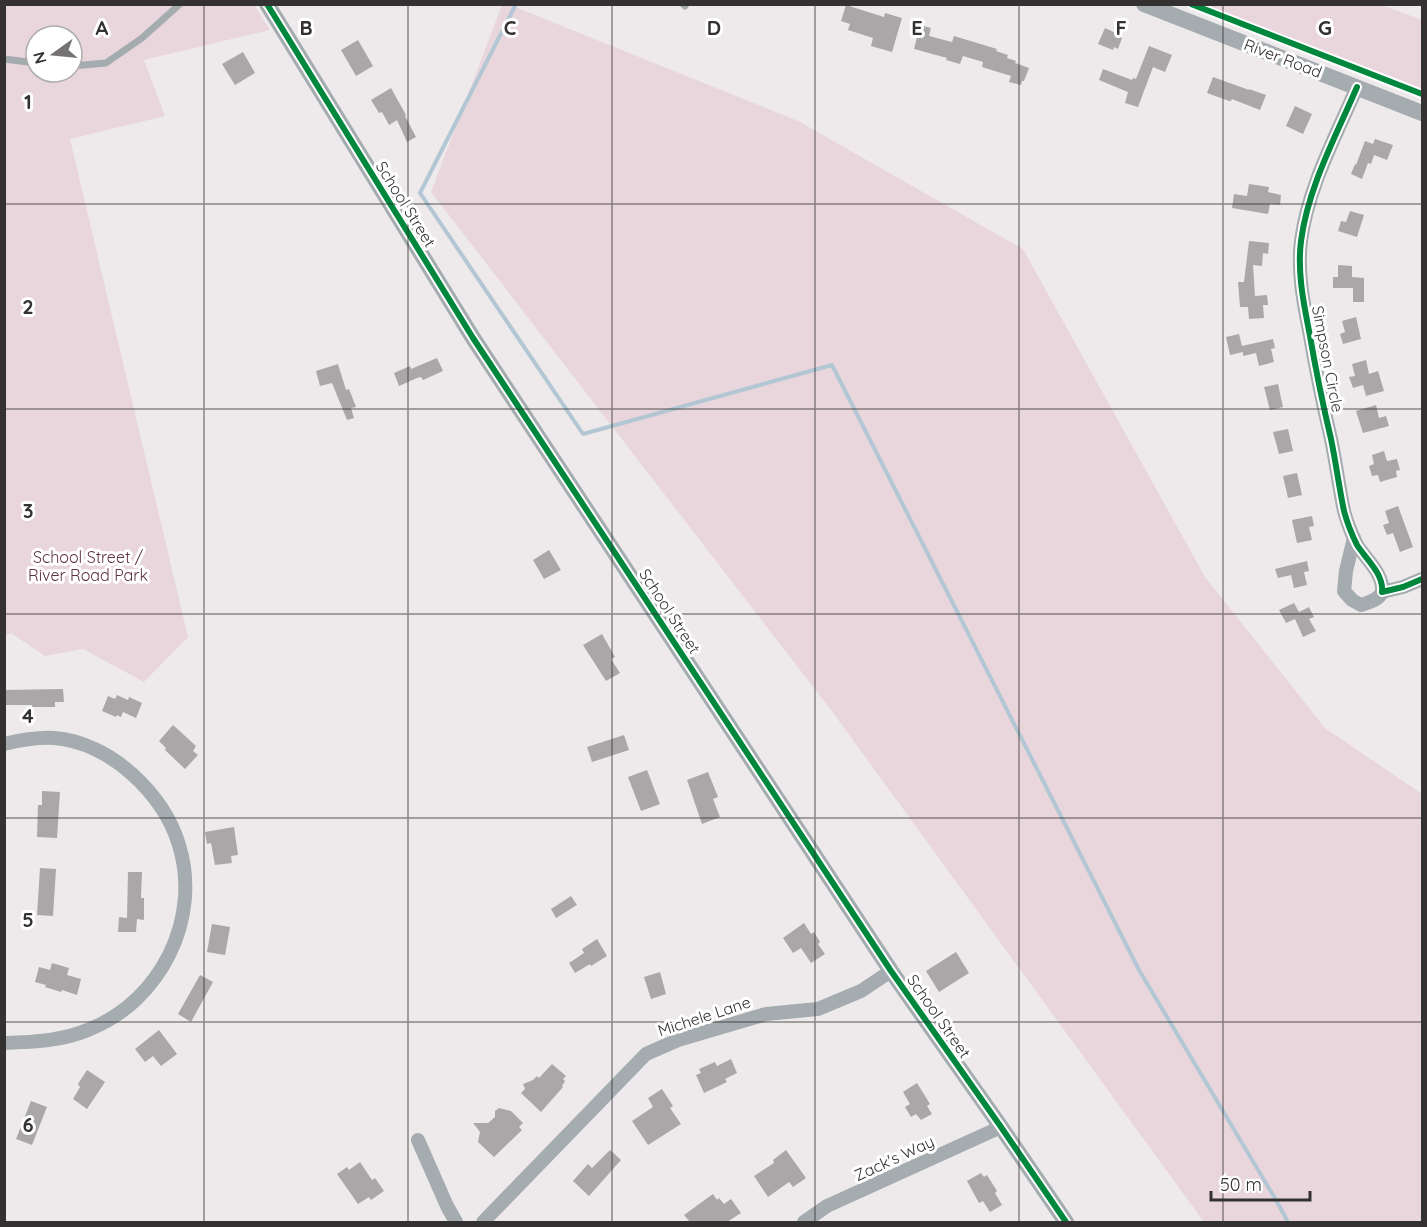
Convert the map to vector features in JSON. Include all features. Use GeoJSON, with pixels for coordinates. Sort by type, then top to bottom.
{"type":"FeatureCollection","features":[{"type":"Feature","properties":{"kind":"street","name":"School Street"},"geometry":{"type":"LineString","coordinates":[[267,4],[473,338],[891,971],[1066,1222]]}},
{"type":"Feature","properties":{"kind":"street","name":"River Road"},"geometry":{"type":"LineString","coordinates":[[1144,4],[1422,113]]}},
{"type":"Feature","properties":{"kind":"street","name":"Simpson Circle"},"geometry":{"type":"LineString","coordinates":[[1357,87],[1319,173],[1306,218],[1300,259],[1303,296],[1316,372],[1345,512],[1354,538],[1381,578],[1382,592]]}},
{"type":"Feature","properties":{"kind":"street"},"geometry":{"type":"LineString","coordinates":[[1354,538],[1344,591],[1352,600],[1361,605],[1372,602],[1381,596],[1382,592],[1422,579]]}},
{"type":"Feature","properties":{"kind":"street"},"geometry":{"type":"LineString","coordinates":[[4,744],[38,738],[69,740],[95,749],[125,768],[155,798],[167,817],[179,844],[185,873],[185,888],[179,930],[170,955],[146,989],[126,1009],[102,1024],[78,1034],[4,1043]]}},
{"type":"Feature","properties":{"kind":"street","name":"Michele Lane"},"geometry":{"type":"LineString","coordinates":[[483,1222],[646,1054],[678,1040],[766,1014],[818,1009],[861,991],[891,971]]}},
{"type":"Feature","properties":{"kind":"street","name":"Zack's Way"},"geometry":{"type":"LineString","coordinates":[[804,1222],[827,1206],[1001,1127]]}},
{"type":"Feature","properties":{"kind":"street"},"geometry":{"type":"LineString","coordinates":[[418,1140],[456,1222]]}},
{"type":"Feature","properties":{"kind":"lane"},"geometry":{"type":"LineString","coordinates":[[84,65],[106,63],[142,38],[180,4]]}},
{"type":"Feature","properties":{"kind":"lane"},"geometry":{"type":"LineString","coordinates":[[4,59],[24,62]]}},
{"type":"Feature","properties":{"kind":"green space","name":"School Street / River Road Park"},"geometry":{"type":"Polygon","coordinates":[[[5,5],[254,5],[270,30],[144,60],[165,116],[70,139],[188,637],[144,682],[83,649],[45,656],[11,633],[5,636],[5,5]]]}},
{"type":"Feature","properties":{"kind":"green space"},"geometry":{"type":"Polygon","coordinates":[[[502,5],[510,5],[798,121],[1023,249],[1205,577],[1325,728],[1422,794],[1422,1222],[1204,1222],[831,710],[431,192],[502,5]]]}},
{"type":"Feature","properties":{"kind":"green space"},"geometry":{"type":"Polygon","coordinates":[[[1180,5],[1382,5],[1422,20],[1422,98],[1180,5]]]}},
{"type":"Feature","properties":{"kind":"building"},"geometry":{"type":"Polygon","coordinates":[[[846,5],[884,17],[885,13],[902,18],[892,52],[871,46],[873,38],[848,30],[850,24],[841,21],[846,5]]]}},
{"type":"Feature","properties":{"kind":"building"},"geometry":{"type":"Polygon","coordinates":[[[920,25],[931,28],[929,36],[952,42],[954,36],[997,49],[996,51],[1008,55],[1007,58],[1016,61],[1015,63],[1029,68],[1024,81],[1021,85],[1009,82],[1011,76],[982,67],[983,62],[963,56],[960,64],[914,49],[920,25]]]}},
{"type":"Feature","properties":{"kind":"building"},"geometry":{"type":"Polygon","coordinates":[[[1105,28],[1122,38],[1118,49],[1114,47],[1113,50],[1098,44],[1105,28]]]}},
{"type":"Feature","properties":{"kind":"building"},"geometry":{"type":"Polygon","coordinates":[[[358,40],[373,66],[356,76],[341,50],[358,40]]]}},
{"type":"Feature","properties":{"kind":"building"},"geometry":{"type":"Polygon","coordinates":[[[1149,46],[1172,55],[1165,72],[1153,67],[1138,107],[1125,103],[1128,92],[1099,80],[1103,69],[1132,80],[1136,79],[1149,46]]]}},
{"type":"Feature","properties":{"kind":"building"},"geometry":{"type":"Polygon","coordinates":[[[243,52],[255,73],[235,85],[222,64],[243,52]]]}},
{"type":"Feature","properties":{"kind":"building"},"geometry":{"type":"Polygon","coordinates":[[[1213,77],[1266,95],[1260,110],[1232,99],[1229,101],[1207,93],[1213,77]]]}},
{"type":"Feature","properties":{"kind":"building"},"geometry":{"type":"Polygon","coordinates":[[[391,88],[416,137],[407,142],[397,120],[389,125],[382,112],[379,113],[371,100],[391,88]]]}},
{"type":"Feature","properties":{"kind":"building"},"geometry":{"type":"Polygon","coordinates":[[[1295,106],[1312,114],[1303,134],[1286,126],[1295,106]]]}},
{"type":"Feature","properties":{"kind":"building"},"geometry":{"type":"Polygon","coordinates":[[[1375,139],[1393,145],[1387,160],[1374,155],[1362,179],[1351,174],[1365,141],[1373,144],[1375,139]]]}},
{"type":"Feature","properties":{"kind":"building"},"geometry":{"type":"Polygon","coordinates":[[[1249,184],[1269,187],[1268,192],[1281,195],[1280,205],[1270,204],[1268,214],[1232,208],[1234,194],[1247,196],[1249,184]]]}},
{"type":"Feature","properties":{"kind":"building"},"geometry":{"type":"Polygon","coordinates":[[[1350,211],[1364,215],[1357,237],[1338,231],[1341,221],[1346,222],[1350,211]]]}},
{"type":"Feature","properties":{"kind":"building"},"geometry":{"type":"Polygon","coordinates":[[[1249,241],[1269,243],[1268,254],[1263,253],[1262,266],[1253,265],[1255,296],[1267,295],[1268,305],[1263,305],[1264,318],[1249,319],[1248,307],[1240,307],[1238,282],[1244,282],[1249,241]]]}},
{"type":"Feature","properties":{"kind":"building"},"geometry":{"type":"Polygon","coordinates":[[[1338,265],[1352,266],[1352,277],[1364,278],[1364,302],[1353,302],[1353,288],[1333,288],[1333,277],[1338,277],[1338,265]]]}},
{"type":"Feature","properties":{"kind":"building"},"geometry":{"type":"Polygon","coordinates":[[[1356,317],[1361,339],[1343,344],[1340,334],[1345,332],[1342,321],[1356,317]]]}},
{"type":"Feature","properties":{"kind":"building"},"geometry":{"type":"Polygon","coordinates":[[[1239,334],[1242,346],[1273,339],[1275,348],[1271,349],[1274,362],[1259,366],[1256,353],[1243,356],[1243,352],[1230,355],[1226,337],[1239,334]]]}},
{"type":"Feature","properties":{"kind":"building"},"geometry":{"type":"Polygon","coordinates":[[[437,358],[443,371],[423,380],[421,377],[417,378],[399,386],[394,373],[410,366],[411,369],[437,358]]]}},
{"type":"Feature","properties":{"kind":"building"},"geometry":{"type":"Polygon","coordinates":[[[1366,360],[1369,374],[1378,371],[1384,391],[1366,396],[1363,385],[1353,388],[1349,377],[1355,376],[1352,364],[1366,360]]]}},
{"type":"Feature","properties":{"kind":"building"},"geometry":{"type":"Polygon","coordinates":[[[338,364],[346,390],[349,389],[356,407],[351,408],[354,418],[347,420],[332,383],[320,386],[316,371],[338,364]]]}},
{"type":"Feature","properties":{"kind":"building"},"geometry":{"type":"Polygon","coordinates":[[[1278,384],[1283,407],[1270,410],[1264,387],[1278,384]]]}},
{"type":"Feature","properties":{"kind":"building"},"geometry":{"type":"Polygon","coordinates":[[[1376,405],[1379,418],[1386,416],[1389,426],[1363,433],[1356,411],[1376,405]]]}},
{"type":"Feature","properties":{"kind":"building"},"geometry":{"type":"Polygon","coordinates":[[[1288,429],[1293,451],[1279,454],[1273,432],[1288,429]]]}},
{"type":"Feature","properties":{"kind":"building"},"geometry":{"type":"Polygon","coordinates":[[[1384,451],[1387,461],[1397,459],[1400,470],[1396,471],[1397,477],[1380,482],[1378,475],[1372,476],[1369,466],[1374,464],[1372,455],[1384,451]]]}},
{"type":"Feature","properties":{"kind":"building"},"geometry":{"type":"Polygon","coordinates":[[[1297,473],[1302,495],[1288,498],[1283,476],[1297,473]]]}},
{"type":"Feature","properties":{"kind":"building"},"geometry":{"type":"Polygon","coordinates":[[[1398,506],[1413,547],[1400,552],[1393,533],[1387,535],[1383,525],[1389,523],[1385,511],[1398,506]]]}},
{"type":"Feature","properties":{"kind":"building"},"geometry":{"type":"Polygon","coordinates":[[[1312,516],[1314,526],[1309,527],[1312,540],[1297,543],[1292,520],[1312,516]]]}},
{"type":"Feature","properties":{"kind":"building"},"geometry":{"type":"Polygon","coordinates":[[[549,550],[561,570],[544,579],[533,560],[549,550]]]}},
{"type":"Feature","properties":{"kind":"building"},"geometry":{"type":"Polygon","coordinates":[[[1307,561],[1309,571],[1304,572],[1307,585],[1294,588],[1291,575],[1278,578],[1275,569],[1307,561]]]}},
{"type":"Feature","properties":{"kind":"building"},"geometry":{"type":"Polygon","coordinates":[[[1294,603],[1299,612],[1309,607],[1314,617],[1309,619],[1316,631],[1303,637],[1295,619],[1286,623],[1279,610],[1294,603]]]}},
{"type":"Feature","properties":{"kind":"building"},"geometry":{"type":"Polygon","coordinates":[[[602,634],[615,657],[611,659],[620,673],[606,681],[583,645],[602,634]]]}},
{"type":"Feature","properties":{"kind":"building"},"geometry":{"type":"Polygon","coordinates":[[[63,689],[64,702],[55,702],[55,707],[4,705],[4,690],[63,689]]]}},
{"type":"Feature","properties":{"kind":"building"},"geometry":{"type":"Polygon","coordinates":[[[117,695],[142,703],[136,718],[123,712],[121,717],[117,715],[116,717],[102,711],[108,696],[115,699],[117,695]]]}},
{"type":"Feature","properties":{"kind":"building"},"geometry":{"type":"Polygon","coordinates":[[[173,725],[196,746],[193,751],[198,755],[185,769],[159,741],[173,725]]]}},
{"type":"Feature","properties":{"kind":"building"},"geometry":{"type":"Polygon","coordinates":[[[624,735],[629,750],[592,762],[587,747],[624,735]]]}},
{"type":"Feature","properties":{"kind":"building"},"geometry":{"type":"Polygon","coordinates":[[[647,770],[660,804],[641,811],[628,777],[647,770]]]}},
{"type":"Feature","properties":{"kind":"building"},"geometry":{"type":"Polygon","coordinates":[[[708,772],[718,797],[713,799],[720,817],[702,824],[687,780],[708,772]]]}},
{"type":"Feature","properties":{"kind":"building"},"geometry":{"type":"Polygon","coordinates":[[[42,791],[60,792],[57,838],[37,837],[38,805],[42,805],[42,791]]]}},
{"type":"Feature","properties":{"kind":"building"},"geometry":{"type":"Polygon","coordinates":[[[234,827],[238,855],[231,856],[232,863],[215,865],[211,843],[207,844],[205,832],[234,827]]]}},
{"type":"Feature","properties":{"kind":"building"},"geometry":{"type":"Polygon","coordinates":[[[40,868],[56,869],[53,916],[37,915],[40,868]]]}},
{"type":"Feature","properties":{"kind":"building"},"geometry":{"type":"Polygon","coordinates":[[[128,872],[142,872],[141,898],[144,898],[144,920],[137,919],[136,932],[118,932],[119,917],[127,918],[128,872]]]}},
{"type":"Feature","properties":{"kind":"building"},"geometry":{"type":"Polygon","coordinates":[[[571,896],[577,905],[556,918],[551,909],[571,896]]]}},
{"type":"Feature","properties":{"kind":"building"},"geometry":{"type":"Polygon","coordinates":[[[804,923],[811,934],[814,932],[825,954],[811,963],[801,948],[793,953],[783,938],[804,923]]]}},
{"type":"Feature","properties":{"kind":"building"},"geometry":{"type":"Polygon","coordinates":[[[212,924],[230,927],[225,955],[207,952],[212,924]]]}},
{"type":"Feature","properties":{"kind":"building"},"geometry":{"type":"Polygon","coordinates":[[[597,939],[607,956],[575,973],[569,963],[584,953],[582,949],[597,939]]]}},
{"type":"Feature","properties":{"kind":"building"},"geometry":{"type":"Polygon","coordinates":[[[956,952],[969,973],[939,992],[926,971],[956,952]]]}},
{"type":"Feature","properties":{"kind":"building"},"geometry":{"type":"Polygon","coordinates":[[[52,963],[69,968],[67,975],[81,979],[77,995],[62,990],[61,992],[35,982],[39,967],[50,970],[52,963]]]}},
{"type":"Feature","properties":{"kind":"building"},"geometry":{"type":"Polygon","coordinates":[[[660,972],[666,994],[651,999],[644,977],[660,972]]]}},
{"type":"Feature","properties":{"kind":"building"},"geometry":{"type":"Polygon","coordinates":[[[200,975],[213,982],[191,1022],[178,1014],[200,975]]]}},
{"type":"Feature","properties":{"kind":"building"},"geometry":{"type":"Polygon","coordinates":[[[159,1030],[177,1054],[161,1066],[153,1056],[145,1062],[135,1049],[159,1030]]]}},
{"type":"Feature","properties":{"kind":"building"},"geometry":{"type":"Polygon","coordinates":[[[731,1059],[737,1073],[725,1079],[727,1082],[704,1093],[696,1075],[701,1073],[699,1069],[715,1062],[717,1066],[731,1059]]]}},
{"type":"Feature","properties":{"kind":"building"},"geometry":{"type":"Polygon","coordinates":[[[552,1064],[566,1076],[563,1079],[565,1081],[563,1087],[541,1112],[521,1093],[525,1089],[523,1084],[537,1076],[539,1078],[552,1064]]]}},
{"type":"Feature","properties":{"kind":"building"},"geometry":{"type":"Polygon","coordinates":[[[87,1070],[105,1082],[87,1109],[73,1099],[80,1087],[78,1084],[87,1070]]]}},
{"type":"Feature","properties":{"kind":"building"},"geometry":{"type":"Polygon","coordinates":[[[917,1083],[930,1104],[927,1106],[932,1114],[921,1120],[916,1114],[911,1117],[905,1107],[910,1104],[903,1092],[917,1083]]]}},
{"type":"Feature","properties":{"kind":"building"},"geometry":{"type":"Polygon","coordinates":[[[662,1089],[673,1106],[670,1108],[681,1124],[648,1145],[632,1121],[653,1107],[648,1098],[662,1089]]]}},
{"type":"Feature","properties":{"kind":"building"},"geometry":{"type":"Polygon","coordinates":[[[31,1101],[47,1107],[32,1145],[16,1139],[31,1101]]]}},
{"type":"Feature","properties":{"kind":"building"},"geometry":{"type":"Polygon","coordinates":[[[499,1108],[511,1111],[523,1123],[519,1127],[522,1130],[494,1157],[478,1142],[480,1132],[473,1123],[488,1123],[495,1117],[495,1111],[499,1108]]]}},
{"type":"Feature","properties":{"kind":"building"},"geometry":{"type":"Polygon","coordinates":[[[610,1150],[621,1160],[589,1196],[573,1181],[588,1164],[592,1168],[610,1150]]]}},
{"type":"Feature","properties":{"kind":"building"},"geometry":{"type":"Polygon","coordinates":[[[786,1150],[806,1178],[793,1187],[789,1182],[768,1197],[754,1176],[774,1163],[773,1160],[786,1150]]]}},
{"type":"Feature","properties":{"kind":"building"},"geometry":{"type":"Polygon","coordinates":[[[360,1162],[372,1180],[375,1178],[384,1191],[371,1200],[369,1197],[358,1204],[337,1174],[347,1167],[349,1170],[360,1162]]]}},
{"type":"Feature","properties":{"kind":"building"},"geometry":{"type":"Polygon","coordinates":[[[981,1173],[984,1177],[987,1175],[1002,1205],[990,1212],[983,1201],[979,1203],[967,1181],[981,1173]]]}},
{"type":"Feature","properties":{"kind":"building"},"geometry":{"type":"Polygon","coordinates":[[[713,1194],[724,1204],[731,1199],[741,1213],[727,1222],[690,1222],[684,1215],[713,1194]]]}},
{"type":"Feature","properties":{"kind":"waterway"},"geometry":{"type":"LineString","coordinates":[[516,4],[420,193],[583,434],[832,365],[1139,970],[1288,1222]]}},
{"type":"Feature","properties":{"kind":"cycle path"},"geometry":{"type":"LineString","coordinates":[[267,4],[473,338],[891,971],[1066,1222]]}},
{"type":"Feature","properties":{"kind":"cycle path"},"geometry":{"type":"LineString","coordinates":[[1191,4],[1422,94]]}},
{"type":"Feature","properties":{"kind":"cycle path"},"geometry":{"type":"LineString","coordinates":[[1357,87],[1316,181],[1310,201],[1301,241],[1302,289],[1344,511],[1351,533],[1374,567],[1382,585],[1382,592],[1422,579]]}}]}
